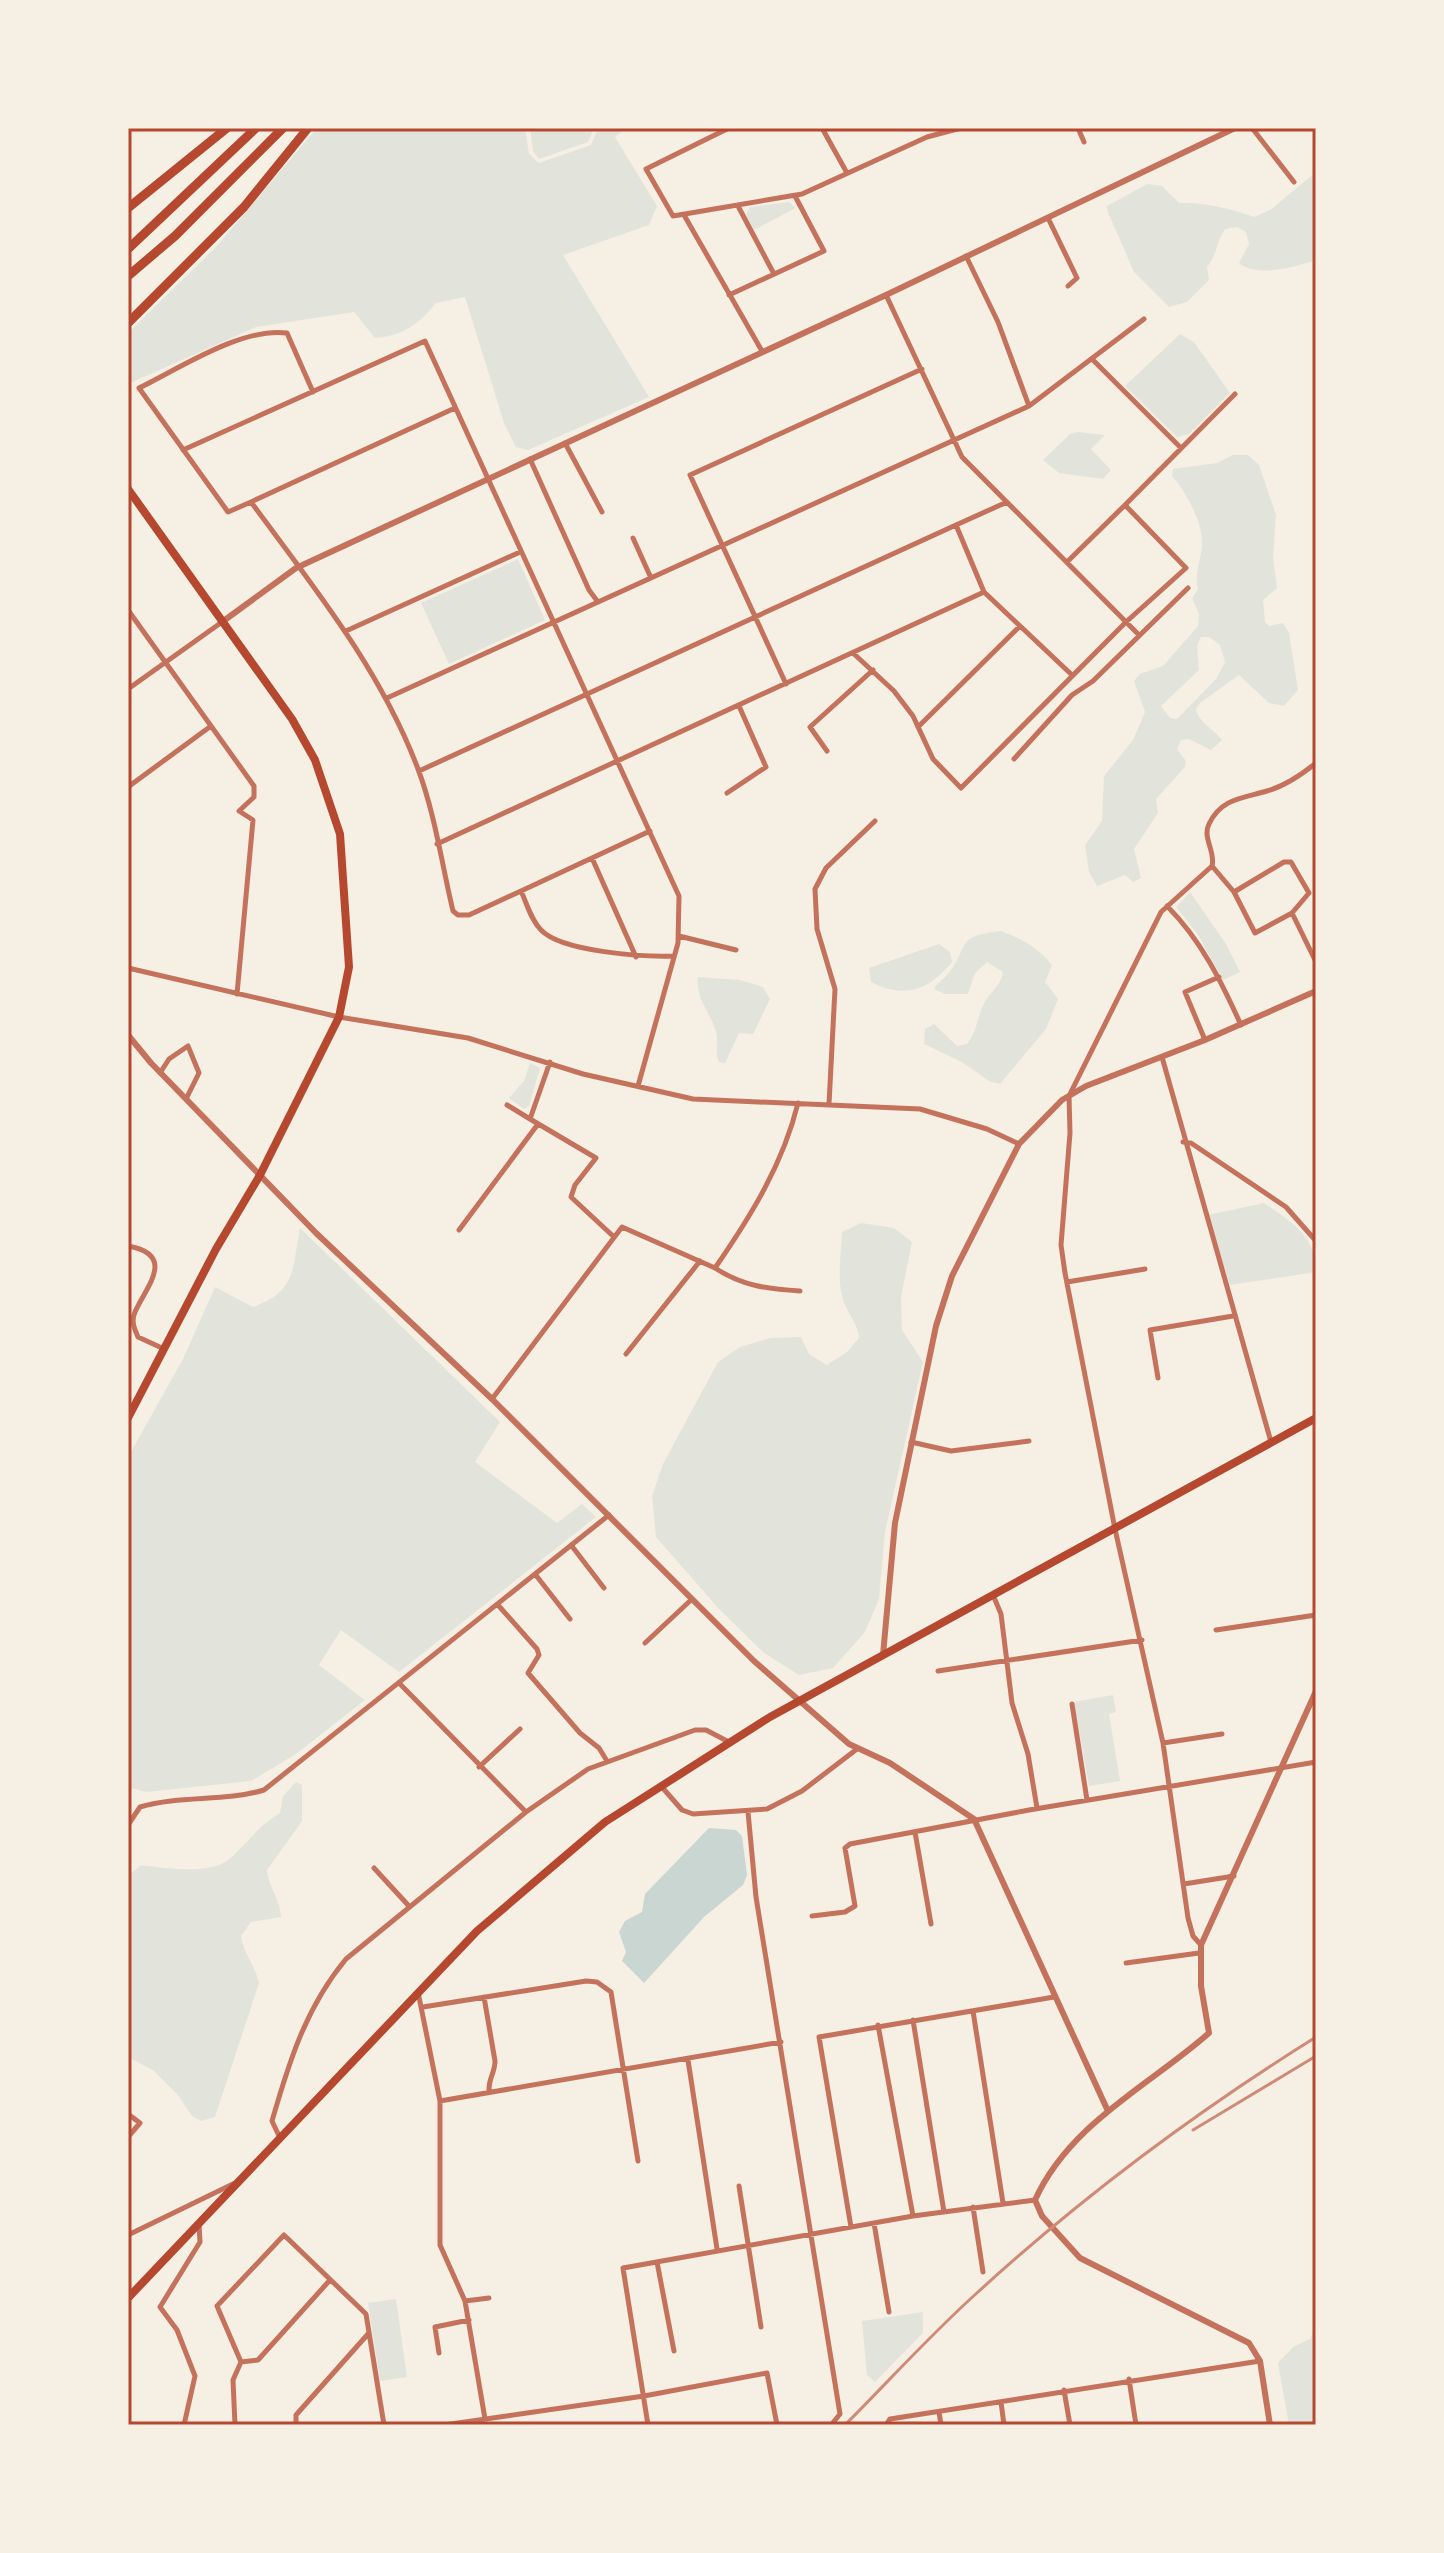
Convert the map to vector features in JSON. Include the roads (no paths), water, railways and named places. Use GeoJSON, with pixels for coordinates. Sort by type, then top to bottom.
{"type":"FeatureCollection","features":[{"type":"Feature","properties":{"kind":"highway"},"geometry":{"type":"LineString","coordinates":[[128,208],[227,128]]}},
{"type":"Feature","properties":{"kind":"highway"},"geometry":{"type":"LineString","coordinates":[[128,249],[256,128]]}},
{"type":"Feature","properties":{"kind":"highway"},"geometry":{"type":"LineString","coordinates":[[128,276],[175,236],[283,128]]}},
{"type":"Feature","properties":{"kind":"highway"},"geometry":{"type":"LineString","coordinates":[[128,323],[244,207],[308,128]]}},
{"type":"Feature","properties":{"kind":"main road"},"geometry":{"type":"LineString","coordinates":[[128,489],[292,719],[315,760],[340,834],[349,967],[339,1017],[260,1175],[162,1348],[128,1418]]}},
{"type":"Feature","properties":{"kind":"main road"},"geometry":{"type":"LineString","coordinates":[[128,2298],[418,1991],[533,1880],[605,1822],[729,1742],[1316,1418]]}},
{"type":"Feature","properties":{"kind":"street"},"geometry":{"type":"LineString","coordinates":[[729,128],[646,169],[673,216],[795,196],[927,137],[961,128]]}},
{"type":"Feature","properties":{"kind":"street"},"geometry":{"type":"LineString","coordinates":[[822,128],[847,173]]}},
{"type":"Feature","properties":{"kind":"street"},"geometry":{"type":"LineString","coordinates":[[922,128],[927,137]]}},
{"type":"Feature","properties":{"kind":"street"},"geometry":{"type":"LineString","coordinates":[[1078,128],[1084,142]]}},
{"type":"Feature","properties":{"kind":"street"},"geometry":{"type":"LineString","coordinates":[[128,689],[296,568],[886,295],[1235,128]]}},
{"type":"Feature","properties":{"kind":"street"},"geometry":{"type":"LineString","coordinates":[[1252,128],[1294,182]]}},
{"type":"Feature","properties":{"kind":"street"},"geometry":{"type":"LineString","coordinates":[[729,295],[825,249],[795,196]]}},
{"type":"Feature","properties":{"kind":"street"},"geometry":{"type":"LineString","coordinates":[[738,206],[774,274]]}},
{"type":"Feature","properties":{"kind":"street"},"geometry":{"type":"LineString","coordinates":[[684,215],[762,351]]}},
{"type":"Feature","properties":{"kind":"street"},"geometry":{"type":"LineString","coordinates":[[1048,218],[1077,278],[1068,286]]}},
{"type":"Feature","properties":{"kind":"street"},"geometry":{"type":"LineString","coordinates":[[966,256],[998,322],[1029,406]]}},
{"type":"Feature","properties":{"kind":"street"},"geometry":{"type":"LineString","coordinates":[[886,295],[962,457],[1139,635]]}},
{"type":"Feature","properties":{"kind":"street"},"geometry":{"type":"LineString","coordinates":[[387,698],[1029,406],[1144,319]]}},
{"type":"Feature","properties":{"kind":"street"},"geometry":{"type":"LineString","coordinates":[[313,392],[287,333],[252,334],[139,388],[228,512],[455,408]]}},
{"type":"Feature","properties":{"kind":"street"},"geometry":{"type":"LineString","coordinates":[[183,450],[425,341],[679,896],[679,936],[638,1086]]}},
{"type":"Feature","properties":{"kind":"street"},"geometry":{"type":"LineString","coordinates":[[1093,360],[1181,448]]}},
{"type":"Feature","properties":{"kind":"street"},"geometry":{"type":"LineString","coordinates":[[786,684],[725,545],[690,475],[922,369]]}},
{"type":"Feature","properties":{"kind":"street"},"geometry":{"type":"LineString","coordinates":[[1067,562],[1235,394]]}},
{"type":"Feature","properties":{"kind":"street"},"geometry":{"type":"LineString","coordinates":[[565,443],[602,512]]}},
{"type":"Feature","properties":{"kind":"street"},"geometry":{"type":"LineString","coordinates":[[530,459],[589,590],[599,602]]}},
{"type":"Feature","properties":{"kind":"street"},"geometry":{"type":"LineString","coordinates":[[251,502],[296,568],[346,631],[387,698],[419,771],[453,911],[458,915],[469,915],[650,831]]}},
{"type":"Feature","properties":{"kind":"street"},"geometry":{"type":"LineString","coordinates":[[419,771],[1007,502]]}},
{"type":"Feature","properties":{"kind":"street"},"geometry":{"type":"LineString","coordinates":[[853,653],[894,691],[918,727],[933,759],[961,788],[1126,622],[1186,568],[1125,505]]}},
{"type":"Feature","properties":{"kind":"street"},"geometry":{"type":"LineString","coordinates":[[956,525],[984,592],[1072,675]]}},
{"type":"Feature","properties":{"kind":"street"},"geometry":{"type":"LineString","coordinates":[[633,538],[651,578]]}},
{"type":"Feature","properties":{"kind":"street"},"geometry":{"type":"LineString","coordinates":[[346,631],[520,552]]}},
{"type":"Feature","properties":{"kind":"street"},"geometry":{"type":"LineString","coordinates":[[1014,759],[1072,695],[1093,681],[1188,588]]}},
{"type":"Feature","properties":{"kind":"street"},"geometry":{"type":"LineString","coordinates":[[437,844],[984,592]]}},
{"type":"Feature","properties":{"kind":"street"},"geometry":{"type":"LineString","coordinates":[[128,610],[254,786],[254,797],[239,811],[253,820],[237,994]]}},
{"type":"Feature","properties":{"kind":"street"},"geometry":{"type":"LineString","coordinates":[[918,727],[1020,626]]}},
{"type":"Feature","properties":{"kind":"street"},"geometry":{"type":"LineString","coordinates":[[827,751],[810,727],[873,670]]}},
{"type":"Feature","properties":{"kind":"street"},"geometry":{"type":"LineString","coordinates":[[727,793],[766,767],[739,706]]}},
{"type":"Feature","properties":{"kind":"street"},"geometry":{"type":"LineString","coordinates":[[128,787],[211,726]]}},
{"type":"Feature","properties":{"kind":"street"},"geometry":{"type":"LineString","coordinates":[[883,1655],[895,1523],[936,1326],[952,1276],[1019,1144],[1069,1096],[1149,931],[1167,906],[1212,866],[1214,859],[1206,833],[1220,809],[1235,798],[1290,782],[1316,763]]}},
{"type":"Feature","properties":{"kind":"street"},"geometry":{"type":"LineString","coordinates":[[829,1104],[835,989],[817,929],[815,889],[826,868],[875,821]]}},
{"type":"Feature","properties":{"kind":"street"},"geometry":{"type":"LineString","coordinates":[[592,858],[636,957]]}},
{"type":"Feature","properties":{"kind":"street"},"geometry":{"type":"LineString","coordinates":[[1212,866],[1234,892],[1255,933],[1292,913],[1309,893],[1291,862],[1284,862],[1234,892]]}},
{"type":"Feature","properties":{"kind":"street"},"geometry":{"type":"LineString","coordinates":[[521,891],[542,931],[554,938],[636,957],[674,956]]}},
{"type":"Feature","properties":{"kind":"street"},"geometry":{"type":"LineString","coordinates":[[1167,906],[1188,927],[1219,977],[1241,1025]]}},
{"type":"Feature","properties":{"kind":"street"},"geometry":{"type":"LineString","coordinates":[[1292,913],[1316,962]]}},
{"type":"Feature","properties":{"kind":"street"},"geometry":{"type":"LineString","coordinates":[[679,936],[736,950]]}},
{"type":"Feature","properties":{"kind":"street"},"geometry":{"type":"LineString","coordinates":[[128,968],[339,1017],[468,1038],[638,1086],[724,1103],[920,1109],[987,1129],[1019,1144]]}},
{"type":"Feature","properties":{"kind":"street"},"geometry":{"type":"LineString","coordinates":[[1205,1040],[1185,992],[1219,977]]}},
{"type":"Feature","properties":{"kind":"street"},"geometry":{"type":"LineString","coordinates":[[1069,1096],[1316,991]]}},
{"type":"Feature","properties":{"kind":"street"},"geometry":{"type":"LineString","coordinates":[[128,1035],[160,1073],[260,1175],[801,1702],[857,1749],[890,1763],[974,1819],[1107,2109]]}},
{"type":"Feature","properties":{"kind":"street"},"geometry":{"type":"LineString","coordinates":[[160,1073],[169,1059],[188,1046],[199,1073],[186,1099]]}},
{"type":"Feature","properties":{"kind":"street"},"geometry":{"type":"LineString","coordinates":[[1162,1057],[1183,1142],[1271,1443]]}},
{"type":"Feature","properties":{"kind":"street"},"geometry":{"type":"LineString","coordinates":[[530,1119],[550,1062]]}},
{"type":"Feature","properties":{"kind":"street"},"geometry":{"type":"LineString","coordinates":[[1069,1096],[1070,1133],[1061,1245],[1115,1529],[1163,1743],[1188,1918],[1200,1949],[1209,2033],[1107,2109],[1043,2183],[1035,2200],[1042,2216],[1080,2258],[1249,2343],[1260,2361],[1270,2425]]}},
{"type":"Feature","properties":{"kind":"street"},"geometry":{"type":"LineString","coordinates":[[715,1268],[777,1168],[789,1142],[798,1103]]}},
{"type":"Feature","properties":{"kind":"street"},"geometry":{"type":"LineString","coordinates":[[507,1105],[596,1158],[575,1185],[571,1197],[614,1237]]}},
{"type":"Feature","properties":{"kind":"street"},"geometry":{"type":"LineString","coordinates":[[459,1230],[538,1124]]}},
{"type":"Feature","properties":{"kind":"street"},"geometry":{"type":"LineString","coordinates":[[1183,1142],[1191,1143],[1286,1207],[1316,1241]]}},
{"type":"Feature","properties":{"kind":"street"},"geometry":{"type":"LineString","coordinates":[[492,1399],[599,1262],[622,1227],[715,1268],[734,1280],[759,1288],[800,1291]]}},
{"type":"Feature","properties":{"kind":"street"},"geometry":{"type":"LineString","coordinates":[[128,1246],[148,1255],[156,1268],[155,1280],[134,1313],[132,1325],[138,1337],[162,1348]]}},
{"type":"Feature","properties":{"kind":"street"},"geometry":{"type":"LineString","coordinates":[[626,1354],[700,1261]]}},
{"type":"Feature","properties":{"kind":"street"},"geometry":{"type":"LineString","coordinates":[[1067,1282],[1145,1269]]}},
{"type":"Feature","properties":{"kind":"street"},"geometry":{"type":"LineString","coordinates":[[1158,1378],[1150,1330],[1233,1316]]}},
{"type":"Feature","properties":{"kind":"street"},"geometry":{"type":"LineString","coordinates":[[911,1442],[951,1451],[1029,1441]]}},
{"type":"Feature","properties":{"kind":"street"},"geometry":{"type":"LineString","coordinates":[[128,1825],[140,1807],[157,1802],[245,1795],[264,1790],[609,1515]]}},
{"type":"Feature","properties":{"kind":"street"},"geometry":{"type":"LineString","coordinates":[[571,1545],[604,1588]]}},
{"type":"Feature","properties":{"kind":"street"},"geometry":{"type":"LineString","coordinates":[[535,1574],[570,1619]]}},
{"type":"Feature","properties":{"kind":"street"},"geometry":{"type":"LineString","coordinates":[[993,1595],[1001,1614],[1012,1703],[1026,1743],[1037,1808]]}},
{"type":"Feature","properties":{"kind":"street"},"geometry":{"type":"LineString","coordinates":[[645,1643],[692,1599]]}},
{"type":"Feature","properties":{"kind":"street"},"geometry":{"type":"LineString","coordinates":[[498,1605],[537,1649],[539,1655],[528,1673],[580,1733],[599,1748],[607,1761]]}},
{"type":"Feature","properties":{"kind":"street"},"geometry":{"type":"LineString","coordinates":[[1216,1630],[1316,1615]]}},
{"type":"Feature","properties":{"kind":"street"},"geometry":{"type":"LineString","coordinates":[[938,1671],[1142,1640]]}},
{"type":"Feature","properties":{"kind":"street"},"geometry":{"type":"LineString","coordinates":[[400,1684],[526,1812]]}},
{"type":"Feature","properties":{"kind":"street"},"geometry":{"type":"LineString","coordinates":[[1200,1949],[1316,1691]]}},
{"type":"Feature","properties":{"kind":"street"},"geometry":{"type":"LineString","coordinates":[[1072,1704],[1087,1800]]}},
{"type":"Feature","properties":{"kind":"street"},"geometry":{"type":"LineString","coordinates":[[479,1767],[520,1729]]}},
{"type":"Feature","properties":{"kind":"street"},"geometry":{"type":"LineString","coordinates":[[280,2138],[272,2121],[304,2023],[316,1998],[346,1959],[408,1905],[526,1812],[588,1769],[695,1730],[706,1730],[729,1742]]}},
{"type":"Feature","properties":{"kind":"street"},"geometry":{"type":"LineString","coordinates":[[1163,1743],[1222,1734]]}},
{"type":"Feature","properties":{"kind":"street"},"geometry":{"type":"LineString","coordinates":[[660,1786],[682,1810],[693,1814],[748,1812],[785,1802],[857,1749]]}},
{"type":"Feature","properties":{"kind":"street"},"geometry":{"type":"LineString","coordinates":[[812,1916],[845,1912],[855,1906],[845,1848],[974,1819],[1316,1762]]}},
{"type":"Feature","properties":{"kind":"street"},"geometry":{"type":"LineString","coordinates":[[748,1812],[756,1897],[840,2414],[831,2425]]}},
{"type":"Feature","properties":{"kind":"street"},"geometry":{"type":"LineString","coordinates":[[915,1832],[931,1924]]}},
{"type":"Feature","properties":{"kind":"street"},"geometry":{"type":"LineString","coordinates":[[374,1868],[408,1905]]}},
{"type":"Feature","properties":{"kind":"street"},"geometry":{"type":"LineString","coordinates":[[1184,1884],[1234,1876]]}},
{"type":"Feature","properties":{"kind":"street"},"geometry":{"type":"LineString","coordinates":[[1126,1963],[1200,1949]]}},
{"type":"Feature","properties":{"kind":"street"},"geometry":{"type":"LineString","coordinates":[[423,2007],[597,1982],[611,1992],[638,2161]]}},
{"type":"Feature","properties":{"kind":"street"},"geometry":{"type":"LineString","coordinates":[[418,1991],[440,2101],[440,2245],[465,2301],[485,2419]]}},
{"type":"Feature","properties":{"kind":"street"},"geometry":{"type":"LineString","coordinates":[[484,1997],[495,2061],[488,2082],[489,2092]]}},
{"type":"Feature","properties":{"kind":"street"},"geometry":{"type":"LineString","coordinates":[[851,2227],[819,2037],[1054,1997]]}},
{"type":"Feature","properties":{"kind":"street"},"geometry":{"type":"LineString","coordinates":[[973,2011],[1003,2203]]}},
{"type":"Feature","properties":{"kind":"street"},"geometry":{"type":"LineString","coordinates":[[913,2020],[944,2212]]}},
{"type":"Feature","properties":{"kind":"street"},"geometry":{"type":"LineString","coordinates":[[878,2025],[913,2216]]}},
{"type":"Feature","properties":{"kind":"street"},"geometry":{"type":"LineString","coordinates":[[440,2101],[781,2042]]}},
{"type":"Feature","properties":{"kind":"street"},"geometry":{"type":"LineString","coordinates":[[688,2060],[717,2249]]}},
{"type":"Feature","properties":{"kind":"street"},"geometry":{"type":"LineString","coordinates":[[128,2114],[140,2123],[128,2137]]}},
{"type":"Feature","properties":{"kind":"street"},"geometry":{"type":"LineString","coordinates":[[128,2235],[239,2181]]}},
{"type":"Feature","properties":{"kind":"street"},"geometry":{"type":"LineString","coordinates":[[739,2186],[761,2327]]}},
{"type":"Feature","properties":{"kind":"street"},"geometry":{"type":"LineString","coordinates":[[648,2425],[623,2268],[913,2216],[1035,2200]]}},
{"type":"Feature","properties":{"kind":"street"},"geometry":{"type":"LineString","coordinates":[[973,2207],[983,2272]]}},
{"type":"Feature","properties":{"kind":"street"},"geometry":{"type":"LineString","coordinates":[[184,2425],[195,2376],[177,2330],[160,2307],[200,2242],[199,2223]]}},
{"type":"Feature","properties":{"kind":"street"},"geometry":{"type":"LineString","coordinates":[[874,2223],[889,2312]]}},
{"type":"Feature","properties":{"kind":"street"},"geometry":{"type":"LineString","coordinates":[[235,2425],[233,2380],[241,2362],[217,2306],[284,2235],[366,2314],[384,2425]]}},
{"type":"Feature","properties":{"kind":"street"},"geometry":{"type":"LineString","coordinates":[[657,2262],[674,2351]]}},
{"type":"Feature","properties":{"kind":"street"},"geometry":{"type":"LineString","coordinates":[[241,2362],[258,2360],[330,2280]]}},
{"type":"Feature","properties":{"kind":"street"},"geometry":{"type":"LineString","coordinates":[[465,2301],[489,2298]]}},
{"type":"Feature","properties":{"kind":"street"},"geometry":{"type":"LineString","coordinates":[[439,2353],[435,2327],[469,2320]]}},
{"type":"Feature","properties":{"kind":"street"},"geometry":{"type":"LineString","coordinates":[[296,2425],[296,2415],[369,2333]]}},
{"type":"Feature","properties":{"kind":"street"},"geometry":{"type":"LineString","coordinates":[[886,2425],[890,2419],[1129,2379],[1260,2361]]}},
{"type":"Feature","properties":{"kind":"street"},"geometry":{"type":"LineString","coordinates":[[444,2425],[644,2396],[767,2373],[777,2425]]}},
{"type":"Feature","properties":{"kind":"street"},"geometry":{"type":"LineString","coordinates":[[1129,2379],[1136,2425]]}},
{"type":"Feature","properties":{"kind":"street"},"geometry":{"type":"LineString","coordinates":[[1064,2390],[1070,2425]]}},
{"type":"Feature","properties":{"kind":"street"},"geometry":{"type":"LineString","coordinates":[[1001,2402],[1004,2425]]}},
{"type":"Feature","properties":{"kind":"street"},"geometry":{"type":"LineString","coordinates":[[939,2412],[941,2425]]}},
{"type":"Feature","properties":{"kind":"railway"},"geometry":{"type":"LineString","coordinates":[[845,2425],[961,2308],[1058,2222],[1184,2125],[1316,2037]]}},
{"type":"Feature","properties":{"kind":"railway"},"geometry":{"type":"LineString","coordinates":[[1193,2130],[1316,2056]]}}]}
